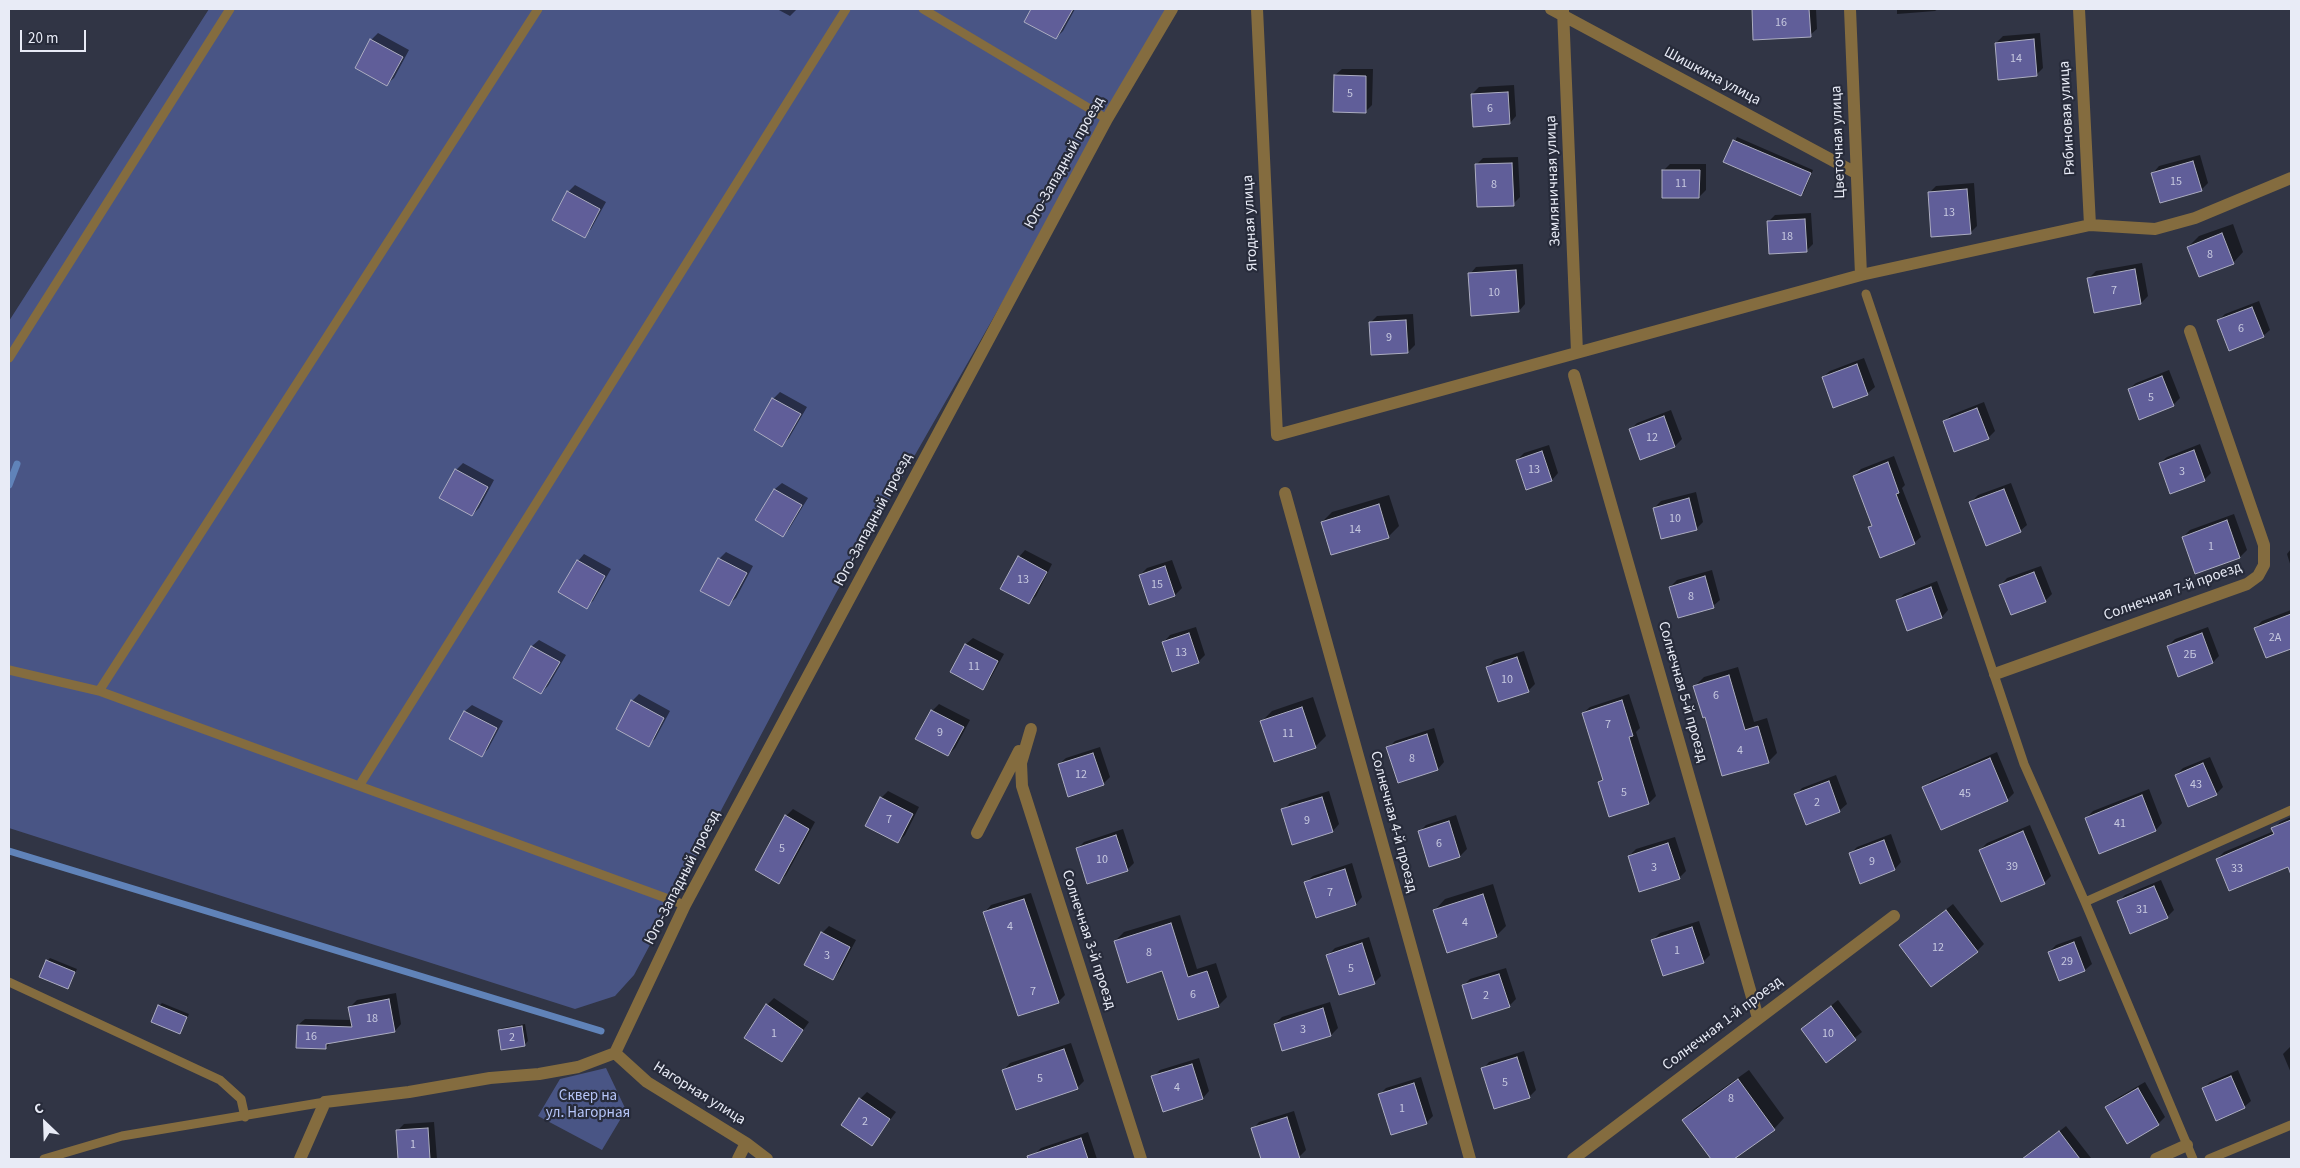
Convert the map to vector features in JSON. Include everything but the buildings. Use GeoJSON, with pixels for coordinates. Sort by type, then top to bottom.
{"type":"FeatureCollection","features":[{"type":"Feature","properties":{"kind":"street","name":"Юго-Западный проезд"},"geometry":{"type":"LineString","coordinates":[[615,1053],[685,905],[1107,119],[1172,9]]}},
{"type":"Feature","properties":{"kind":"street","name":"Ягодная улица"},"geometry":{"type":"LineString","coordinates":[[1257,9],[1277,435],[1577,352]]}},
{"type":"Feature","properties":{"kind":"street","name":"Шишкина улица"},"geometry":{"type":"LineString","coordinates":[[1551,9],[1563,12],[1856,173]]}},
{"type":"Feature","properties":{"kind":"street","name":"Цветочная улица"},"geometry":{"type":"LineString","coordinates":[[1850,9],[1861,275]]}},
{"type":"Feature","properties":{"kind":"street","name":"Рябиновая улица"},"geometry":{"type":"LineString","coordinates":[[2079,9],[2090,225]]}},
{"type":"Feature","properties":{"kind":"street","name":"Земляничная улица"},"geometry":{"type":"LineString","coordinates":[[1563,12],[1577,352]]}},
{"type":"Feature","properties":{"kind":"street"},"geometry":{"type":"LineString","coordinates":[[1577,352],[1861,275],[2090,225],[2155,229],[2195,218],[2291,178]]}},
{"type":"Feature","properties":{"kind":"street","name":"Солнечная 7-й проезд"},"geometry":{"type":"LineString","coordinates":[[1994,674],[2247,584],[2258,576],[2264,565],[2264,545],[2190,331]]}},
{"type":"Feature","properties":{"kind":"street","name":"Солнечная 5-й проезд"},"geometry":{"type":"LineString","coordinates":[[1574,375],[1758,1018]]}},
{"type":"Feature","properties":{"kind":"street","name":"Солнечная 4-й проезд"},"geometry":{"type":"LineString","coordinates":[[1285,493],[1470,1159]]}},
{"type":"Feature","properties":{"kind":"street","name":"Солнечная 3-й проезд"},"geometry":{"type":"LineString","coordinates":[[977,832],[1031,729],[1020,763],[1022,786],[1141,1159]]}},
{"type":"Feature","properties":{"kind":"street","name":"Солнечная 1-й проезд"},"geometry":{"type":"LineString","coordinates":[[1573,1159],[1894,916]]}},
{"type":"Feature","properties":{"kind":"street"},"geometry":{"type":"LineString","coordinates":[[300,1159],[325,1102],[409,1092],[490,1078],[539,1074],[578,1066],[615,1053]]}},
{"type":"Feature","properties":{"kind":"street","name":"Нагорная улица"},"geometry":{"type":"LineString","coordinates":[[615,1053],[646,1082],[746,1143],[768,1159]]}},
{"type":"Feature","properties":{"kind":"street"},"geometry":{"type":"LineString","coordinates":[[738,1159],[746,1143]]}},
{"type":"Feature","properties":{"kind":"street"},"geometry":{"type":"LineString","coordinates":[[2156,1159],[2187,1145]]}},
{"type":"Feature","properties":{"kind":"lane"},"geometry":{"type":"LineString","coordinates":[[9,358],[230,9]]}},
{"type":"Feature","properties":{"kind":"lane"},"geometry":{"type":"LineString","coordinates":[[99,691],[538,9]]}},
{"type":"Feature","properties":{"kind":"lane"},"geometry":{"type":"LineString","coordinates":[[359,786],[846,9]]}},
{"type":"Feature","properties":{"kind":"lane"},"geometry":{"type":"LineString","coordinates":[[923,9],[1107,119]]}},
{"type":"Feature","properties":{"kind":"lane"},"geometry":{"type":"LineString","coordinates":[[1866,294],[2024,764],[2085,902],[2193,1159]]}},
{"type":"Feature","properties":{"kind":"lane"},"geometry":{"type":"LineString","coordinates":[[9,670],[99,691],[685,905]]}},
{"type":"Feature","properties":{"kind":"lane"},"geometry":{"type":"LineString","coordinates":[[2085,902],[2291,810]]}},
{"type":"Feature","properties":{"kind":"lane"},"geometry":{"type":"LineString","coordinates":[[9,982],[220,1080],[241,1099],[245,1117]]}},
{"type":"Feature","properties":{"kind":"lane"},"geometry":{"type":"LineString","coordinates":[[44,1159],[122,1136],[245,1117],[325,1102]]}},
{"type":"Feature","properties":{"kind":"lane"},"geometry":{"type":"LineString","coordinates":[[2209,1159],[2291,1125]]}},
{"type":"Feature","properties":{"kind":"green space"},"geometry":{"type":"Polygon","coordinates":[[[209,9],[1170,9],[836,593],[634,975],[615,996],[575,1009],[9,828],[9,321],[209,9]]]}},
{"type":"Feature","properties":{"kind":"green space","name":"Сквер на ул. Нагорная"},"geometry":{"type":"Polygon","coordinates":[[[606,1068],[626,1110],[602,1150],[538,1116],[560,1079],[606,1068]]]}},
{"type":"Feature","properties":{"kind":"waterway"},"geometry":{"type":"LineString","coordinates":[[9,485],[17,464]]}},
{"type":"Feature","properties":{"kind":"waterway"},"geometry":{"type":"LineString","coordinates":[[9,851],[601,1031]]}}]}
